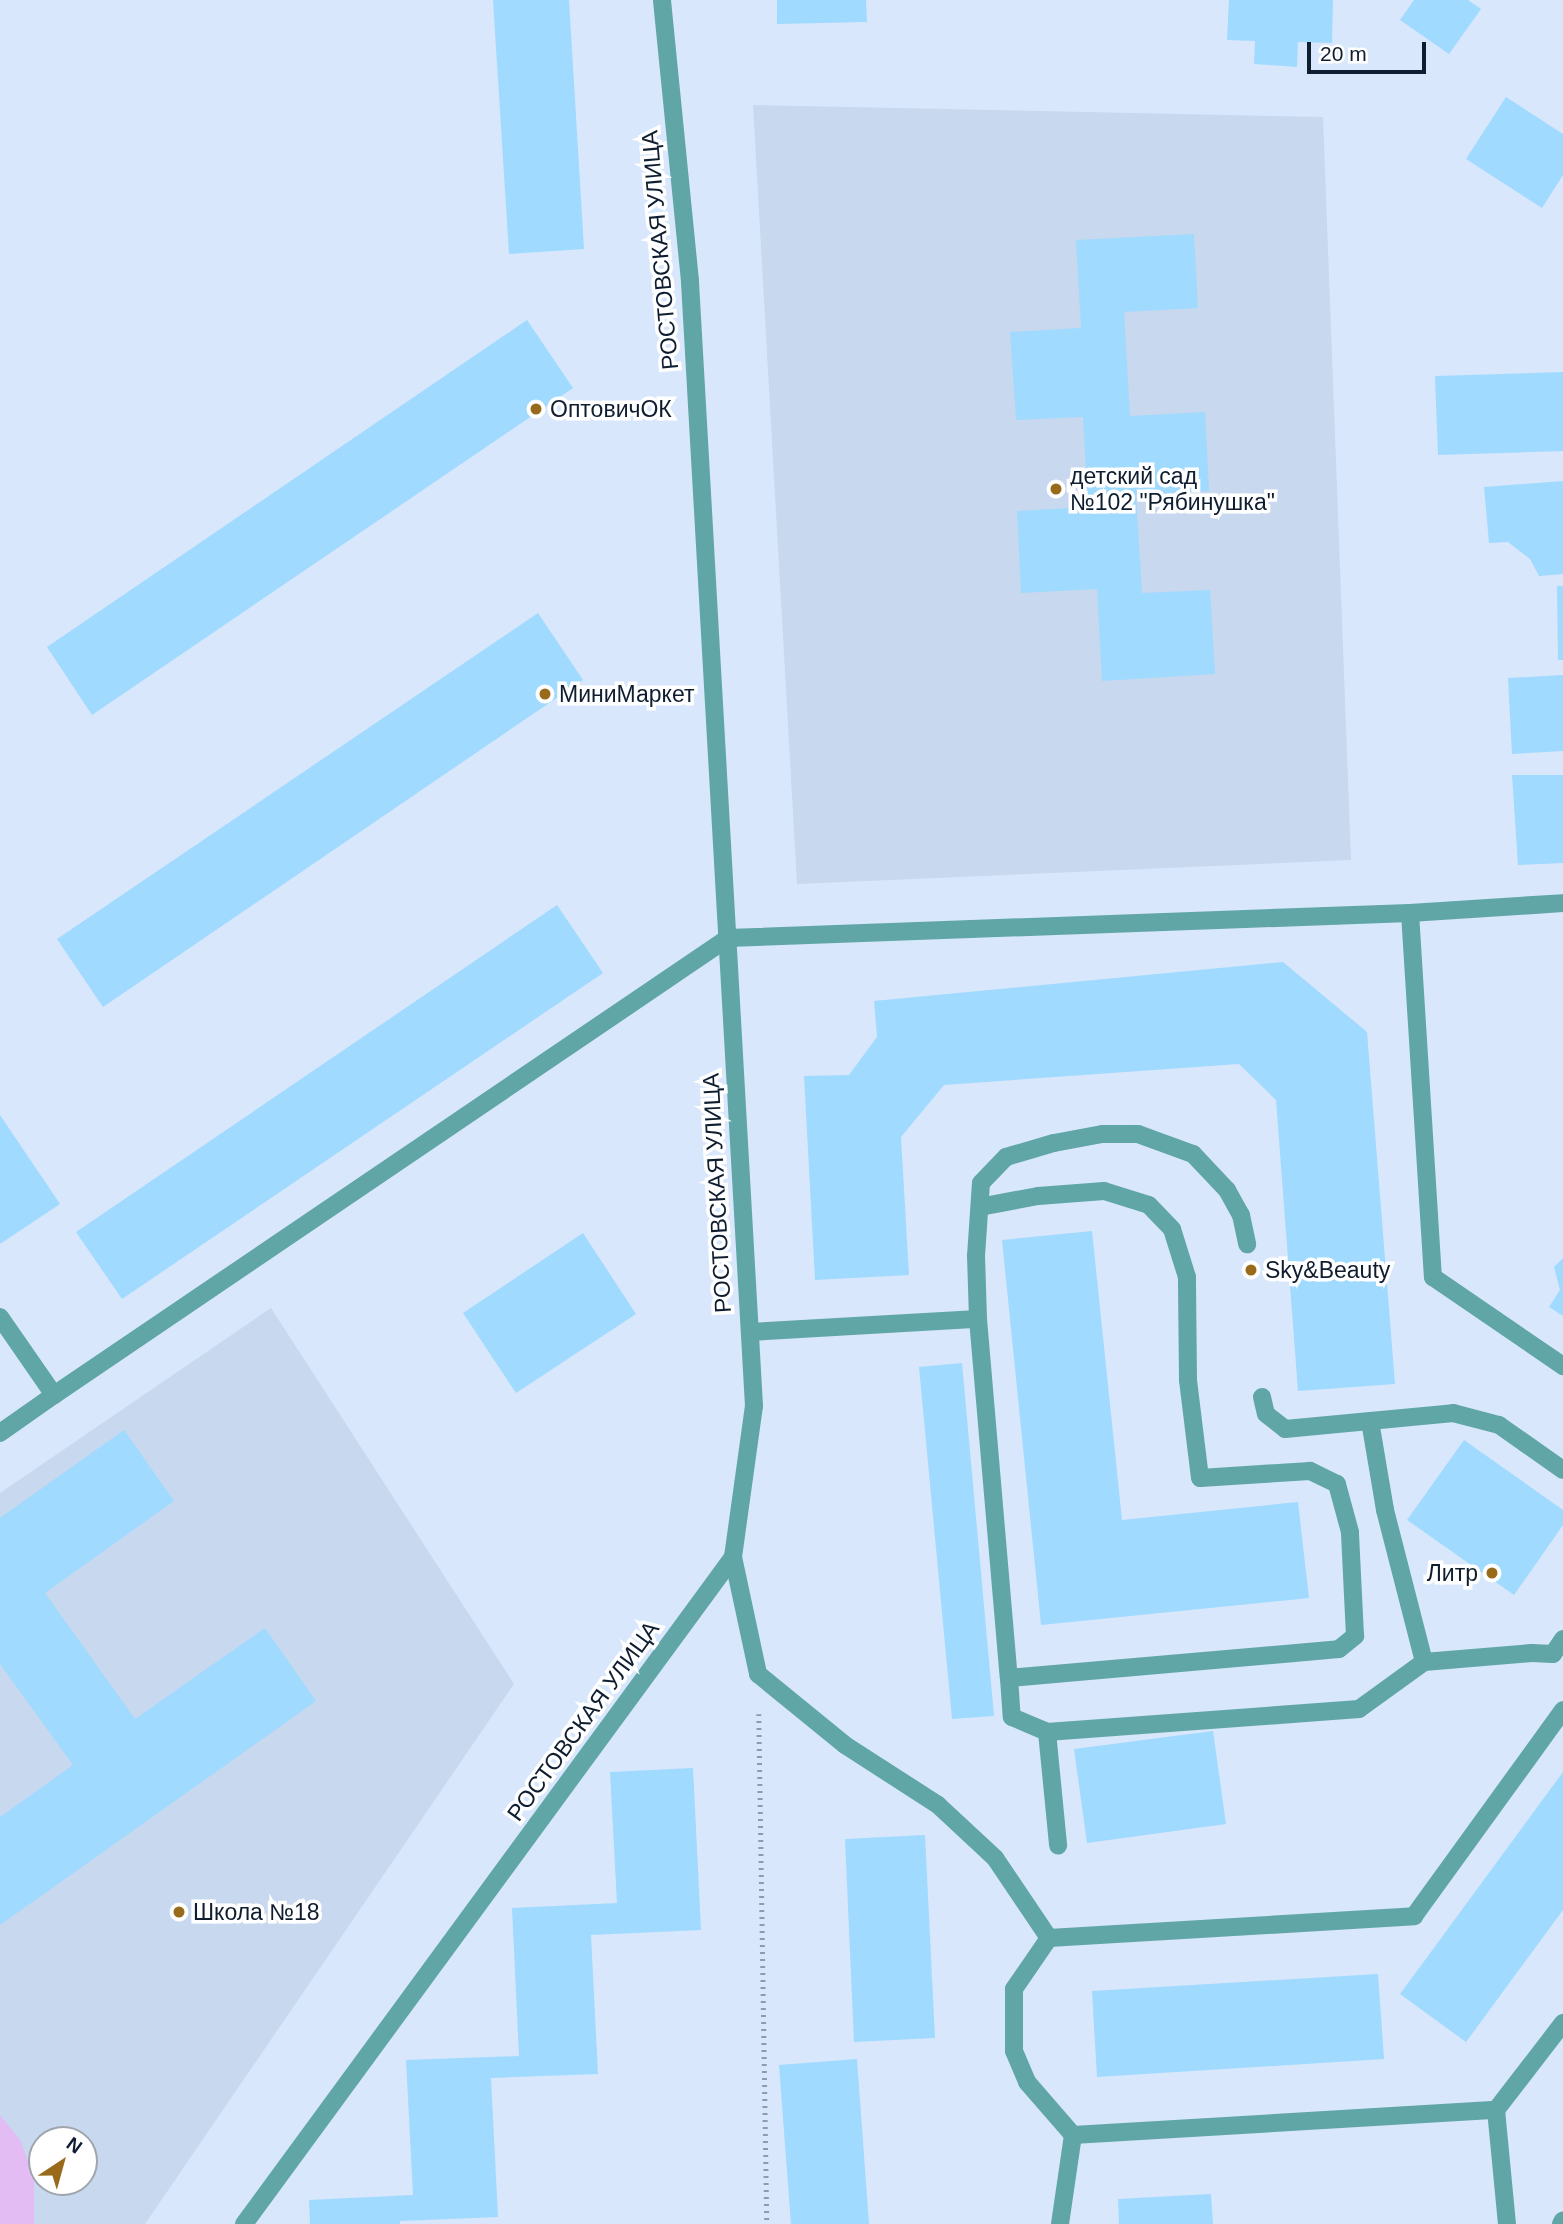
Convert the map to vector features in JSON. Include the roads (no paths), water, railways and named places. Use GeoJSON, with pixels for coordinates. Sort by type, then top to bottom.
{"type":"FeatureCollection","features":[{"type":"Feature","properties":{"kind":"street","name":"РОСТОВСКАЯ УЛИЦА"},"geometry":{"type":"LineString","coordinates":[[244,2224],[733,1557],[754,1406],[690,281],[662,0]]}},
{"type":"Feature","properties":{"kind":"street"},"geometry":{"type":"LineString","coordinates":[[0,1433],[728,938],[1410,913],[1563,904]]}},
{"type":"Feature","properties":{"kind":"street"},"geometry":{"type":"LineString","coordinates":[[1410,913],[1433,1277],[1563,1366]]}},
{"type":"Feature","properties":{"kind":"street"},"geometry":{"type":"LineString","coordinates":[[1247,1244],[1241,1215],[1210,1170],[1193,1154],[1138,1134],[1102,1134],[1054,1143],[1006,1157],[981,1182],[978,1319],[1012,1717],[1048,1732],[1359,1709],[1424,1662],[1532,1653],[1552,1654],[1563,1640]]}},
{"type":"Feature","properties":{"kind":"street"},"geometry":{"type":"LineString","coordinates":[[980,1208],[1038,1196],[1104,1191],[1149,1205],[1172,1229],[1187,1277],[1188,1380],[1200,1478],[1310,1471],[1337,1484],[1350,1532],[1354,1636],[1339,1648],[1009,1678]]}},
{"type":"Feature","properties":{"kind":"street"},"geometry":{"type":"LineString","coordinates":[[0,1317],[54,1395]]}},
{"type":"Feature","properties":{"kind":"street"},"geometry":{"type":"LineString","coordinates":[[750,1332],[978,1319]]}},
{"type":"Feature","properties":{"kind":"street"},"geometry":{"type":"LineString","coordinates":[[1262,1396],[1266,1414],[1285,1429],[1453,1413],[1499,1425],[1563,1470]]}},
{"type":"Feature","properties":{"kind":"street"},"geometry":{"type":"LineString","coordinates":[[1370,1421],[1385,1510],[1424,1662]]}},
{"type":"Feature","properties":{"kind":"street"},"geometry":{"type":"LineString","coordinates":[[733,1557],[758,1674],[845,1745],[938,1805],[995,1858],[1049,1938]]}},
{"type":"Feature","properties":{"kind":"street"},"geometry":{"type":"LineString","coordinates":[[1049,1938],[1414,1916],[1560,1720]]}},
{"type":"Feature","properties":{"kind":"street"},"geometry":{"type":"LineString","coordinates":[[1048,1732],[1058,1845]]}},
{"type":"Feature","properties":{"kind":"street"},"geometry":{"type":"LineString","coordinates":[[1049,1938],[1014,1989],[1014,2051],[1027,2082],[1073,2135],[1060,2224]]}},
{"type":"Feature","properties":{"kind":"street"},"geometry":{"type":"LineString","coordinates":[[1507,2224],[1496,2110],[1563,2023]]}},
{"type":"Feature","properties":{"kind":"street"},"geometry":{"type":"LineString","coordinates":[[1073,2135],[1496,2110]]}},
{"type":"Feature","properties":{"kind":"place","name":"ОптовичОК"},"geometry":{"type":"Point","coordinates":[536,409]}},
{"type":"Feature","properties":{"kind":"place","name":"детский сад №102 \"Рябинушка\""},"geometry":{"type":"Point","coordinates":[1056,489]}},
{"type":"Feature","properties":{"kind":"place","name":"МиниМаркет"},"geometry":{"type":"Point","coordinates":[545,694]}},
{"type":"Feature","properties":{"kind":"place","name":"Sky&Beauty"},"geometry":{"type":"Point","coordinates":[1251,1270]}},
{"type":"Feature","properties":{"kind":"place","name":"Литр"},"geometry":{"type":"Point","coordinates":[1492,1573]}},
{"type":"Feature","properties":{"kind":"place","name":"Школа №18"},"geometry":{"type":"Point","coordinates":[179,1912]}}]}
